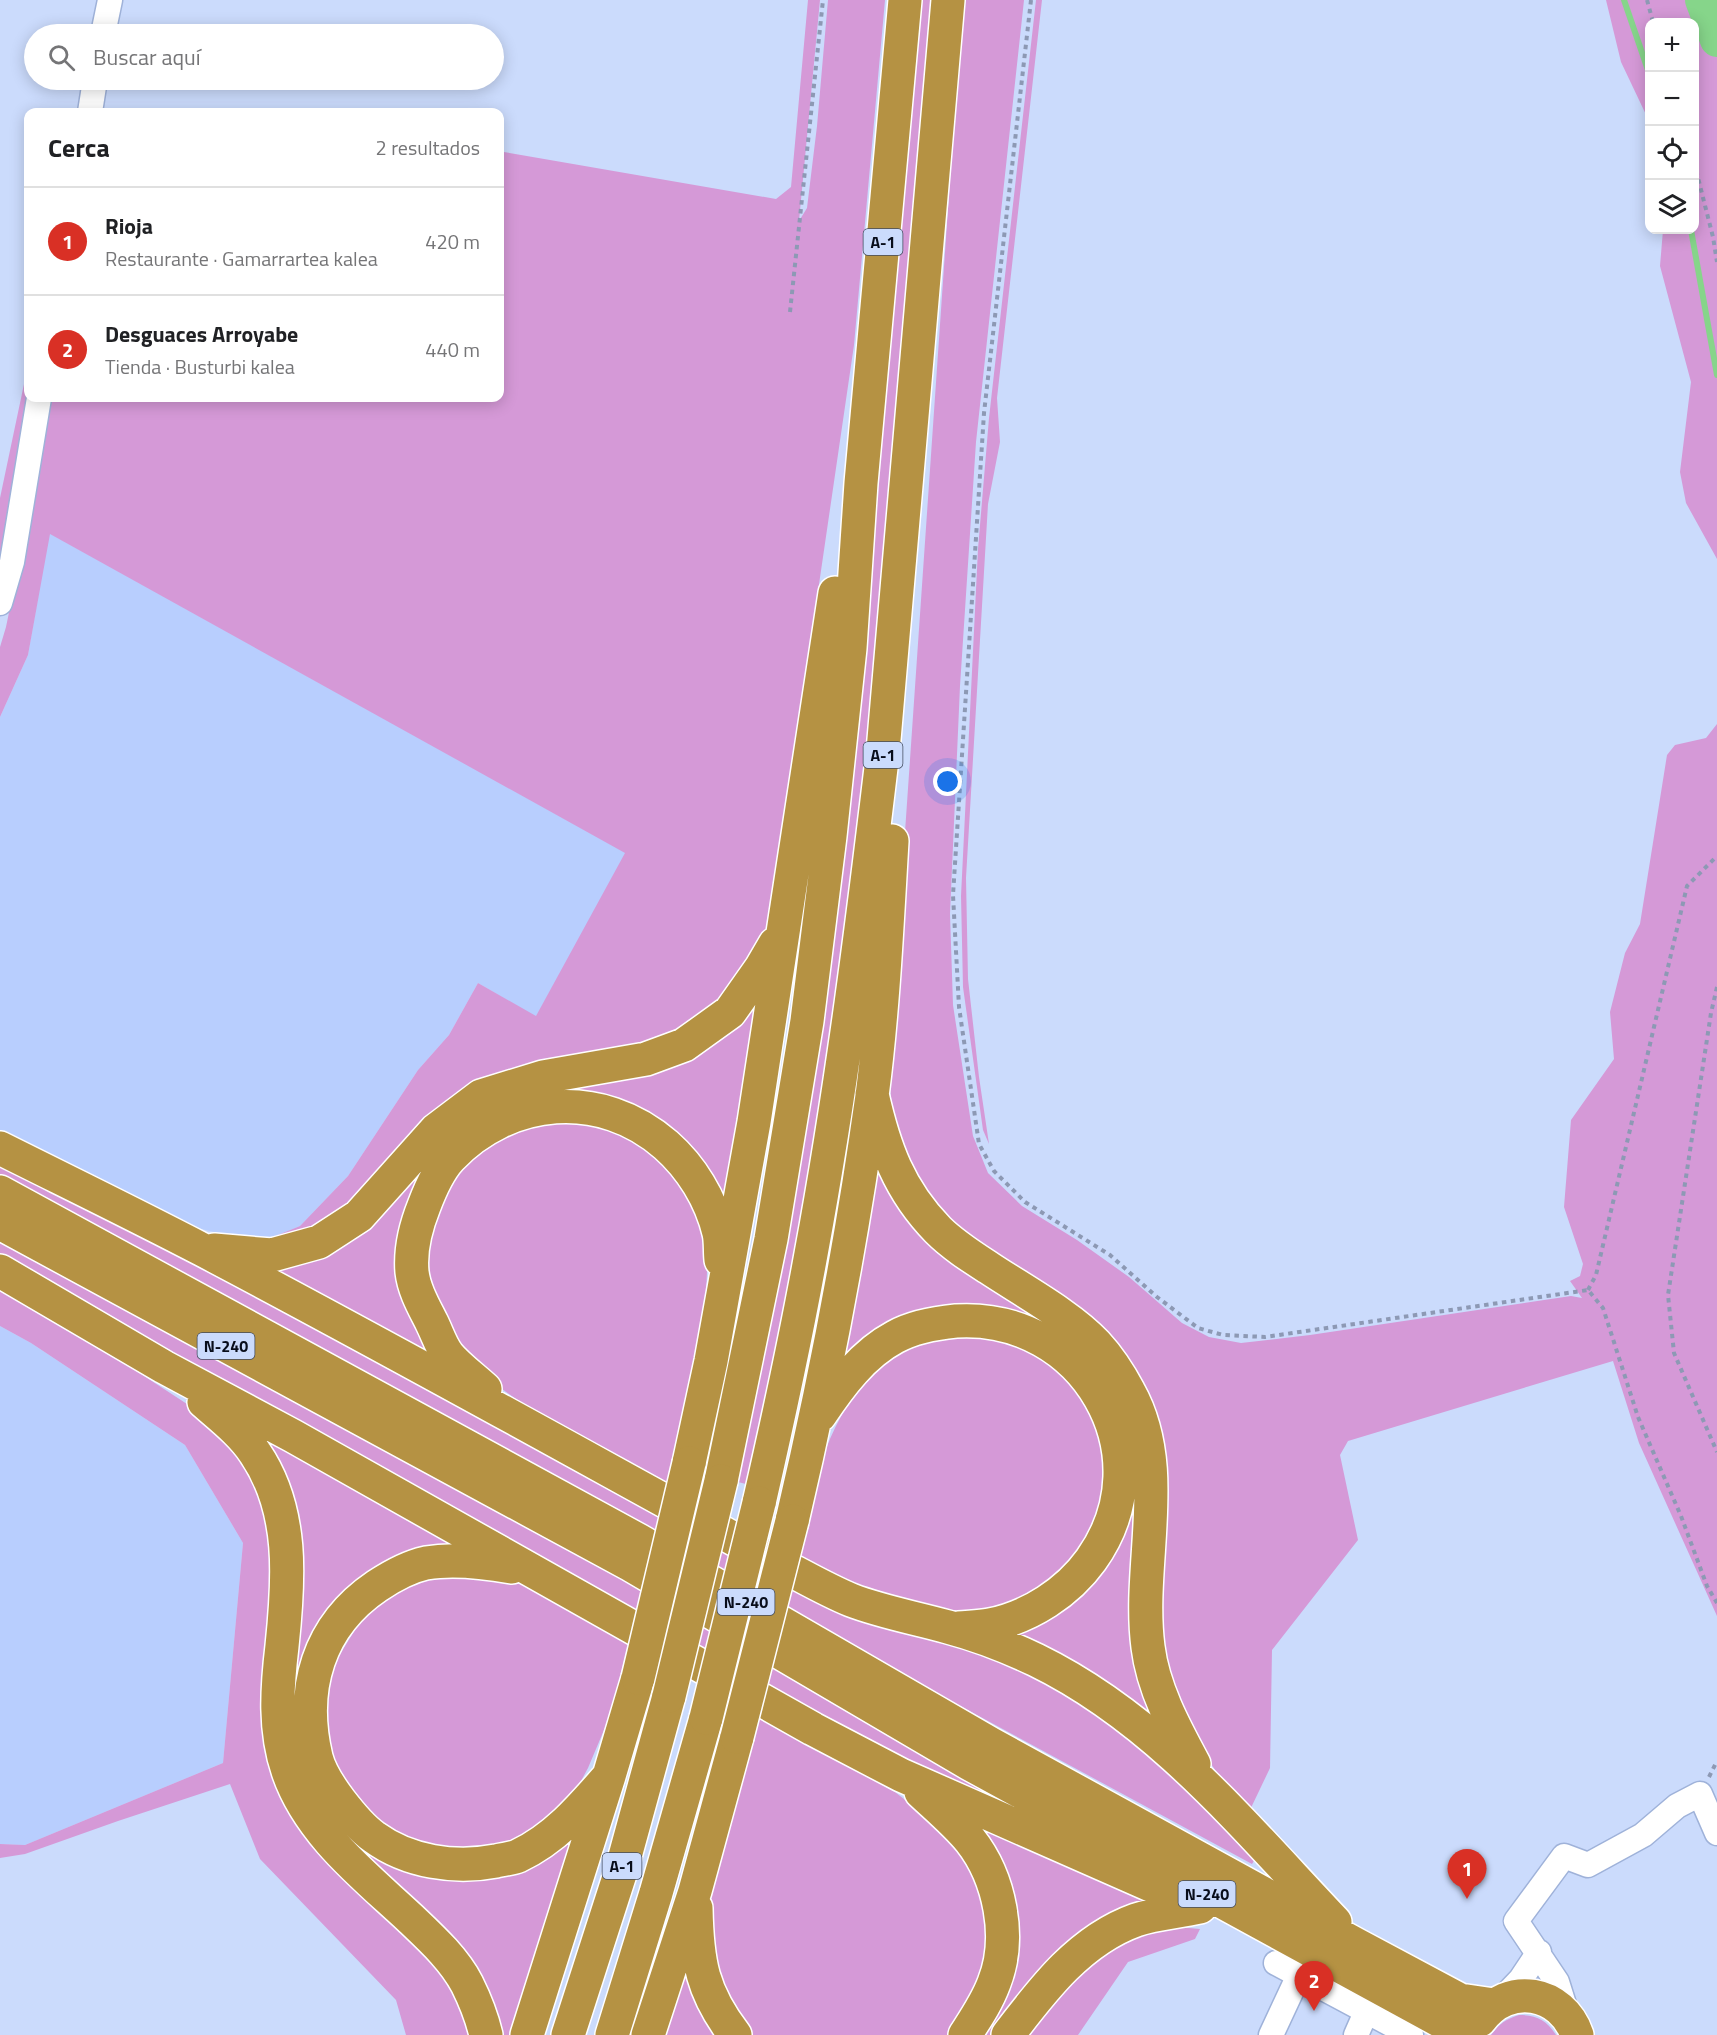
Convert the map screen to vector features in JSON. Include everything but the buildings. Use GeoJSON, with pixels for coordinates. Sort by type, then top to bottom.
{"type":"FeatureCollection","features":[{"type":"Feature","properties":{"kind":"highway","name":"A-1"},"geometry":{"type":"LineString","coordinates":[[568,2035],[621,1871],[669,1696],[721,1481],[771,1239],[807,1021],[850,648],[861,483],[904,0]]}},
{"type":"Feature","properties":{"kind":"highway","name":"A-1"},"geometry":{"type":"LineString","coordinates":[[612,2035],[656,1893],[706,1718],[759,1503],[812,1253],[848,1027],[884,751],[948,0]]}},
{"type":"Feature","properties":{"kind":"highway"},"geometry":{"type":"LineString","coordinates":[[527,2035],[638,1678],[689,1463],[711,1360],[754,1122],[832,607],[861,483]]}},
{"type":"Feature","properties":{"kind":"highway"},"geometry":{"type":"LineString","coordinates":[[648,2035],[695,1891],[737,1737],[816,1421],[872,1094],[887,932],[894,809],[884,751]]}},
{"type":"Feature","properties":{"kind":"highway"},"geometry":{"type":"LineString","coordinates":[[201,1249],[272,1255],[320,1242],[360,1216],[436,1130],[481,1096],[543,1077],[646,1059],[684,1045],[730,1012],[761,968],[783,929]]}},
{"type":"Feature","properties":{"kind":"highway"},"geometry":{"type":"LineString","coordinates":[[872,1094],[881,1134],[895,1170],[913,1202],[939,1232],[971,1257],[1079,1328],[1097,1344],[1131,1394],[1142,1424],[1150,1457],[1151,1492],[1145,1594],[1148,1648],[1159,1691],[1174,1728],[1204,1784]]}},
{"type":"Feature","properties":{"kind":"highway"},"geometry":{"type":"LineString","coordinates":[[522,1422],[447,1354],[419,1297],[412,1272],[416,1227],[429,1192],[449,1159],[482,1130],[516,1114],[557,1107],[586,1106],[618,1115],[653,1133],[677,1155],[702,1187],[719,1233],[723,1291]]}},
{"type":"Feature","properties":{"kind":"highway"},"geometry":{"type":"LineString","coordinates":[[0,1148],[201,1249],[794,1572],[841,1595],[953,1629],[1036,1660],[1071,1679],[1106,1701],[1149,1734],[1204,1784],[1355,1944]]}},
{"type":"Feature","properties":{"kind":"highway","name":"N-240"},"geometry":{"type":"LineString","coordinates":[[0,1192],[640,1541],[991,1744],[1460,2000],[1496,2004],[1517,1996],[1536,1996],[1554,2004],[1573,2026]]}},
{"type":"Feature","properties":{"kind":"highway","name":"N-240"},"geometry":{"type":"LineString","coordinates":[[0,1223],[631,1565],[970,1764],[1446,2024],[1458,2035]]}},
{"type":"Feature","properties":{"kind":"highway"},"geometry":{"type":"LineString","coordinates":[[0,1271],[164,1367],[293,1436],[813,1729],[902,1775],[1200,1907],[1265,1927]]}},
{"type":"Feature","properties":{"kind":"highway"},"geometry":{"type":"LineString","coordinates":[[816,1421],[836,1391],[873,1352],[895,1337],[924,1326],[943,1322],[971,1320],[1018,1329],[1046,1342],[1066,1356],[1084,1373],[1097,1392],[1116,1435],[1120,1456],[1117,1506],[1098,1551],[1084,1570],[1064,1590],[1044,1604],[1018,1617],[991,1625],[953,1629]]}},
{"type":"Feature","properties":{"kind":"highway"},"geometry":{"type":"LineString","coordinates":[[164,1367],[233,1428],[254,1451],[272,1482],[281,1509],[287,1568],[286,1611],[277,1709],[280,1744],[298,1798],[319,1828],[354,1866],[432,1939],[448,1957],[466,1983],[486,2035]]}},
{"type":"Feature","properties":{"kind":"highway"},"geometry":{"type":"LineString","coordinates":[[529,1569],[490,1563],[454,1561],[426,1563],[393,1575],[348,1609],[330,1633],[317,1665],[311,1704],[317,1759],[330,1788],[352,1816],[374,1837],[400,1851],[426,1860],[453,1865],[516,1857],[547,1839],[576,1814],[609,1776]]}},
{"type":"Feature","properties":{"kind":"highway"},"geometry":{"type":"LineString","coordinates":[[902,1775],[970,1840],[986,1864],[996,1892],[1002,1922],[1001,1956],[995,1982],[986,2001],[964,2035]]}},
{"type":"Feature","properties":{"kind":"highway"},"geometry":{"type":"LineString","coordinates":[[695,1891],[696,1941],[704,1983],[720,2016],[735,2035]]}},
{"type":"Feature","properties":{"kind":"highway"},"geometry":{"type":"LineString","coordinates":[[1008,2035],[1059,1974],[1089,1944],[1114,1929],[1138,1919],[1200,1907]]}},
{"type":"Feature","properties":{"kind":"highway"},"geometry":{"type":"LineString","coordinates":[[1473,2035],[1477,2024],[1496,2004]]}},
{"type":"Feature","properties":{"kind":"street"},"geometry":{"type":"LineString","coordinates":[[105,24],[110,0]]}},
{"type":"Feature","properties":{"kind":"street"},"geometry":{"type":"LineString","coordinates":[[91,108],[93,90]]}},
{"type":"Feature","properties":{"kind":"street"},"geometry":{"type":"LineString","coordinates":[[0,603],[12,562],[38,402]]}},
{"type":"Feature","properties":{"kind":"street"},"geometry":{"type":"LineString","coordinates":[[1573,2026],[1557,1982],[1539,1952],[1516,1922],[1564,1856],[1588,1865],[1643,1835],[1677,1806],[1700,1794],[1717,1833]]}},
{"type":"Feature","properties":{"kind":"street"},"geometry":{"type":"LineString","coordinates":[[1496,2004],[1521,1979],[1539,1952]]}},
{"type":"Feature","properties":{"kind":"street"},"geometry":{"type":"LineString","coordinates":[[1276,1963],[1411,2035]]}},
{"type":"Feature","properties":{"kind":"street"},"geometry":{"type":"LineString","coordinates":[[1271,2035],[1299,1975]]}},
{"type":"Feature","properties":{"kind":"street"},"geometry":{"type":"LineString","coordinates":[[1356,2035],[1367,2010]]}},
{"type":"Feature","properties":{"kind":"path"},"geometry":{"type":"LineString","coordinates":[[790,312],[823,0]]}},
{"type":"Feature","properties":{"kind":"path"},"geometry":{"type":"LineString","coordinates":[[1031,0],[984,412],[953,895],[960,1007],[979,1143],[994,1171],[1025,1202],[1110,1255],[1157,1297],[1198,1328],[1223,1335],[1265,1337],[1588,1290]]}},
{"type":"Feature","properties":{"kind":"path"},"geometry":{"type":"LineString","coordinates":[[1647,0],[1652,18]]}},
{"type":"Feature","properties":{"kind":"path"},"geometry":{"type":"LineString","coordinates":[[1699,180],[1717,262]]}},
{"type":"Feature","properties":{"kind":"path"},"geometry":{"type":"LineString","coordinates":[[1588,1290],[1596,1275],[1687,886],[1717,856]]}},
{"type":"Feature","properties":{"kind":"path"},"geometry":{"type":"LineString","coordinates":[[1717,987],[1707,1036],[1668,1295],[1674,1353],[1717,1452]]}},
{"type":"Feature","properties":{"kind":"path"},"geometry":{"type":"LineString","coordinates":[[1588,1290],[1603,1308],[1638,1417],[1681,1516],[1707,1586],[1717,1603]]}},
{"type":"Feature","properties":{"kind":"shaded area"},"geometry":{"type":"Polygon","coordinates":[[[808,0],[820,0],[799,221],[807,208],[828,0],[885,0],[854,345],[773,899],[765,933],[723,1001],[669,1036],[619,1053],[533,1063],[497,1074],[457,1094],[330,1224],[268,1239],[300,1226],[348,1176],[418,1070],[449,1035],[478,983],[536,1016],[625,853],[50,534],[28,655],[0,717],[0,647],[33,496],[49,402],[504,402],[504,152],[776,199],[791,187],[808,0]]]}},
{"type":"Feature","properties":{"kind":"shaded area"},"geometry":{"type":"Polygon","coordinates":[[[919,0],[932,0],[881,599],[858,839],[825,1091],[802,1223],[750,1485],[738,1482],[795,1192],[871,581],[895,261],[919,0]]]}},
{"type":"Feature","properties":{"kind":"shaded area"},"geometry":{"type":"Polygon","coordinates":[[[965,0],[1024,0],[976,442],[960,686],[950,914],[953,1005],[973,1136],[988,1173],[1022,1206],[1077,1240],[1129,1277],[1182,1323],[1209,1337],[1241,1343],[1310,1335],[1571,1296],[1582,1298],[1570,1281],[1580,1276],[1583,1264],[1564,1207],[1571,1120],[1614,1059],[1610,1012],[1625,953],[1640,924],[1667,755],[1675,745],[1706,738],[1717,724],[1717,1616],[1639,1443],[1613,1361],[1348,1441],[1340,1455],[1358,1540],[1272,1650],[1270,1768],[1249,1812],[1232,1794],[1197,1744],[1173,1689],[1161,1628],[1160,1429],[925,1199],[895,1135],[886,1051],[905,832],[957,78],[965,0]]]}},
{"type":"Feature","properties":{"kind":"shaded area"},"geometry":{"type":"Polygon","coordinates":[[[1036,0],[1042,0],[997,398],[1000,442],[988,504],[966,878],[968,979],[989,1144],[983,1130],[963,987],[961,896],[978,549],[989,418],[1036,0]]]}},
{"type":"Feature","properties":{"kind":"shaded area"},"geometry":{"type":"Polygon","coordinates":[[[1606,0],[1717,0],[1717,559],[1686,503],[1680,472],[1691,382],[1660,266],[1663,234],[1699,234],[1699,18],[1645,18],[1645,113],[1621,62],[1606,0]]]}},
{"type":"Feature","properties":{"kind":"shaded area"},"geometry":{"type":"Polygon","coordinates":[[[24,384],[24,402],[27,402],[0,557],[0,498],[24,384]]]}},
{"type":"Feature","properties":{"kind":"shaded area"},"geometry":{"type":"Polygon","coordinates":[[[49,533],[626,853],[536,1017],[478,983],[449,1035],[418,1070],[348,1176],[300,1226],[268,1239],[235,1237],[189,1226],[0,1131],[0,717],[28,655],[49,533]]]}},
{"type":"Feature","properties":{"kind":"shaded area"},"geometry":{"type":"Polygon","coordinates":[[[759,998],[726,1213],[715,1193],[567,1095],[418,1187],[438,1362],[261,1266],[279,1264],[463,1116],[624,1072],[759,998]]]}},
{"type":"Feature","properties":{"kind":"shaded area"},"geometry":{"type":"Polygon","coordinates":[[[583,1119],[646,1144],[687,1191],[700,1225],[707,1272],[705,1316],[667,1482],[527,1407],[480,1373],[451,1340],[434,1296],[425,1245],[447,1181],[473,1153],[508,1131],[583,1119]]]}},
{"type":"Feature","properties":{"kind":"shaded area"},"geometry":{"type":"Polygon","coordinates":[[[875,1155],[1063,1329],[1134,1426],[1158,1722],[1119,1690],[1076,1664],[1007,1634],[1077,1594],[1119,1421],[990,1311],[839,1371],[875,1155]]]}},
{"type":"Feature","properties":{"kind":"shaded area"},"geometry":{"type":"Polygon","coordinates":[[[0,1161],[356,1345],[799,1587],[1049,1676],[1154,1751],[1255,1859],[1252,1864],[903,1675],[0,1174],[0,1161]]]}},
{"type":"Feature","properties":{"kind":"shaded area"},"geometry":{"type":"Polygon","coordinates":[[[0,1243],[634,1583],[1048,1825],[921,1773],[0,1260],[0,1243]]]}},
{"type":"Feature","properties":{"kind":"shaded area"},"geometry":{"type":"Polygon","coordinates":[[[0,1282],[187,1404],[233,1446],[261,1492],[273,1550],[273,1589],[261,1724],[273,1775],[427,1955],[458,1997],[473,2035],[406,2035],[396,2000],[260,1859],[230,1784],[25,1854],[0,1858],[0,1844],[25,1845],[223,1763],[243,1543],[185,1445],[31,1343],[0,1326],[0,1282]]]}},
{"type":"Feature","properties":{"kind":"shaded area"},"geometry":{"type":"Polygon","coordinates":[[[0,1326],[31,1343],[185,1445],[243,1543],[223,1763],[25,1845],[0,1844],[0,1326]]]}},
{"type":"Feature","properties":{"kind":"shaded area"},"geometry":{"type":"Polygon","coordinates":[[[962,1333],[1009,1341],[1036,1352],[1071,1378],[1091,1413],[1102,1441],[1107,1477],[1101,1520],[1053,1583],[1003,1609],[956,1614],[909,1607],[797,1561],[824,1455],[847,1406],[863,1384],[895,1355],[921,1343],[962,1333]]]}},
{"type":"Feature","properties":{"kind":"shaded area"},"geometry":{"type":"Polygon","coordinates":[[[268,1438],[458,1546],[355,1588],[303,1742],[397,1863],[577,1834],[513,2035],[495,2035],[382,1884],[297,1765],[265,1442],[268,1438]]]}},
{"type":"Feature","properties":{"kind":"shaded area"},"geometry":{"type":"Polygon","coordinates":[[[444,1574],[477,1574],[517,1583],[575,1609],[629,1640],[612,1711],[588,1768],[568,1805],[540,1828],[502,1844],[473,1851],[434,1847],[393,1835],[355,1806],[335,1767],[325,1726],[325,1694],[334,1664],[364,1615],[388,1595],[444,1574]]]}},
{"type":"Feature","properties":{"kind":"shaded area"},"geometry":{"type":"Polygon","coordinates":[[[758,1715],[895,1792],[932,1821],[962,1851],[984,1891],[990,1931],[985,1965],[974,2000],[954,2030],[948,2035],[751,2035],[726,2002],[707,1925],[719,1851],[758,1715]]]}},
{"type":"Feature","properties":{"kind":"shaded area"},"geometry":{"type":"Polygon","coordinates":[[[967,1818],[1166,1901],[994,2035],[980,2035],[1001,2000],[967,1818]]]}},
{"type":"Feature","properties":{"kind":"shaded area"},"geometry":{"type":"Polygon","coordinates":[[[1200,1929],[1195,1939],[1128,1962],[1078,2035],[1025,2035],[1062,1991],[1105,1951],[1121,1941],[1144,1932],[1200,1929]]]}},
{"type":"Feature","properties":{"kind":"shaded area"},"geometry":{"type":"Polygon","coordinates":[[[685,1967],[720,2035],[663,2035],[685,1967]]]}},
{"type":"Feature","properties":{"kind":"shaded area"},"geometry":{"type":"Polygon","coordinates":[[[1519,2015],[1540,2019],[1556,2035],[1491,2035],[1503,2022],[1519,2015]]]}},
{"type":"Feature","properties":{"kind":"waterway"},"geometry":{"type":"LineString","coordinates":[[1624,0],[1649,72]]}},
{"type":"Feature","properties":{"kind":"waterway"},"geometry":{"type":"LineString","coordinates":[[1702,0],[1717,40]]}},
{"type":"Feature","properties":{"kind":"waterway"},"geometry":{"type":"LineString","coordinates":[[1692,234],[1717,375]]}},
{"type":"Feature","properties":{"kind":"place","name":"Rioja"},"geometry":{"type":"Point","coordinates":[1467,1899]}},
{"type":"Feature","properties":{"kind":"place","name":"Desguaces Arroyabe"},"geometry":{"type":"Point","coordinates":[1314,2011]}}]}
